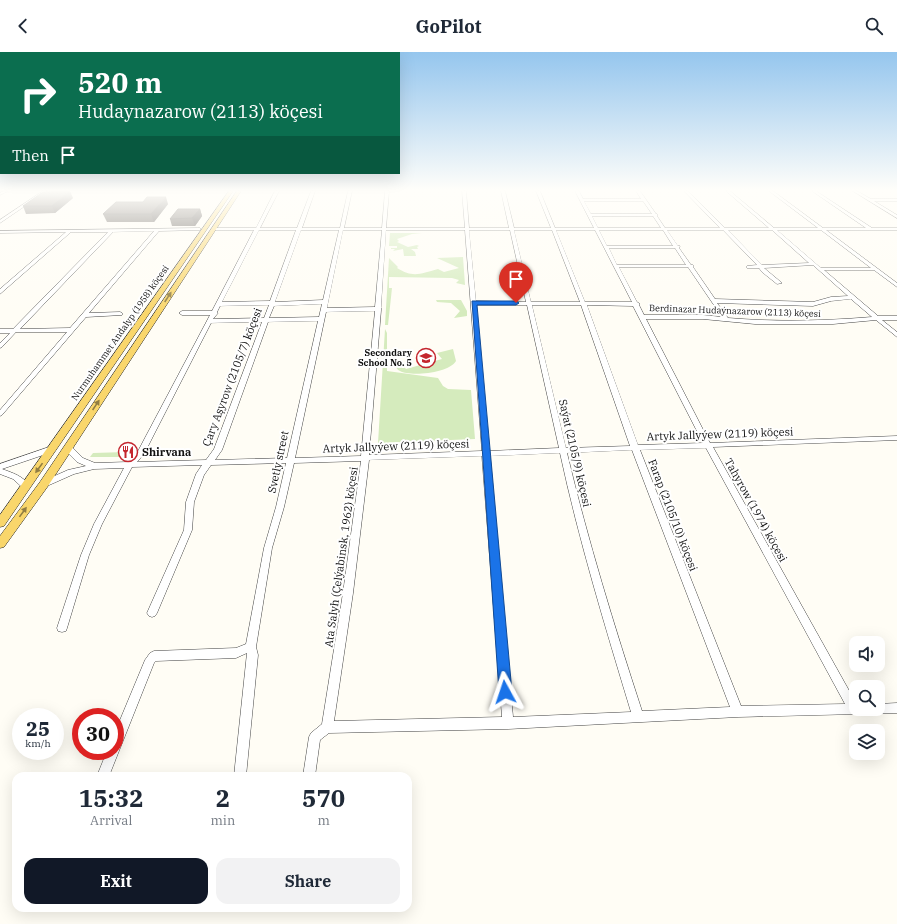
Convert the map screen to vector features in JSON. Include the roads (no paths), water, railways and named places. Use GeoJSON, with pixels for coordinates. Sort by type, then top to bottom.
{"type":"FeatureCollection","features":[{"type":"Feature","properties":{"kind":"main road","name":"Nurmuhammet Andalyp (1958) köçesi"},"geometry":{"type":"LineString","coordinates":[[0,522],[52,449],[200,232]]}},
{"type":"Feature","properties":{"kind":"main road","name":"Nurmuhammet Andalyp (1958) köçesi"},"geometry":{"type":"LineString","coordinates":[[0,544],[44,484],[208,232]]}},
{"type":"Feature","properties":{"kind":"street"},"geometry":{"type":"LineString","coordinates":[[0,232],[21,232]]}},
{"type":"Feature","properties":{"kind":"street"},"geometry":{"type":"LineString","coordinates":[[0,292],[69,232]]}},
{"type":"Feature","properties":{"kind":"street"},"geometry":{"type":"LineString","coordinates":[[0,346],[110,232]]}},
{"type":"Feature","properties":{"kind":"street"},"geometry":{"type":"LineString","coordinates":[[0,414],[156,232]]}},
{"type":"Feature","properties":{"kind":"street"},"geometry":{"type":"LineString","coordinates":[[193,232],[200,232]]}},
{"type":"Feature","properties":{"kind":"street"},"geometry":{"type":"LineString","coordinates":[[62,628],[84,555],[98,524],[129,466],[140,454],[257,232]]}},
{"type":"Feature","properties":{"kind":"street","name":"Çary Aşyrow (2105/7) köçesi"},"geometry":{"type":"LineString","coordinates":[[152,613],[188,530],[190,502],[200,474],[218,450],[297,232]]}},
{"type":"Feature","properties":{"kind":"street","name":"Svetly street"},"geometry":{"type":"LineString","coordinates":[[240,772],[253,655],[250,647],[268,548],[280,507],[341,232]]}},
{"type":"Feature","properties":{"kind":"street","name":"Ata Salyh (Çelýabinsk, 1962) köçesi"},"geometry":{"type":"LineString","coordinates":[[311,772],[316,737],[327,727],[349,595],[365,458],[379,309],[384,232]]}},
{"type":"Feature","properties":{"kind":"street"},"geometry":{"type":"LineString","coordinates":[[468,232],[508,723]]}},
{"type":"Feature","properties":{"kind":"street","name":"Saýat (2105/9) köçesi"},"geometry":{"type":"LineString","coordinates":[[512,232],[563,451],[595,578],[638,716]]}},
{"type":"Feature","properties":{"kind":"street","name":"Farap (2105/10) köçesi"},"geometry":{"type":"LineString","coordinates":[[555,232],[583,303],[635,448],[738,712]]}},
{"type":"Feature","properties":{"kind":"street","name":"Tahyrow (1974) köçesi"},"geometry":{"type":"LineString","coordinates":[[600,232],[708,445],[849,701]]}},
{"type":"Feature","properties":{"kind":"street"},"geometry":{"type":"LineString","coordinates":[[668,232],[726,319]]}},
{"type":"Feature","properties":{"kind":"street"},"geometry":{"type":"LineString","coordinates":[[728,232],[762,267],[764,272],[779,283]]}},
{"type":"Feature","properties":{"kind":"street"},"geometry":{"type":"LineString","coordinates":[[776,232],[897,335]]}},
{"type":"Feature","properties":{"kind":"street"},"geometry":{"type":"LineString","coordinates":[[827,232],[897,285]]}},
{"type":"Feature","properties":{"kind":"street"},"geometry":{"type":"LineString","coordinates":[[607,247],[678,247]]}},
{"type":"Feature","properties":{"kind":"street"},"geometry":{"type":"LineString","coordinates":[[749,267],[813,264]]}},
{"type":"Feature","properties":{"kind":"street"},"geometry":{"type":"LineString","coordinates":[[616,266],[691,266]]}},
{"type":"Feature","properties":{"kind":"street"},"geometry":{"type":"LineString","coordinates":[[819,269],[876,269]]}},
{"type":"Feature","properties":{"kind":"street"},"geometry":{"type":"LineString","coordinates":[[715,301],[813,304],[831,299],[851,297]]}},
{"type":"Feature","properties":{"kind":"street"},"geometry":{"type":"LineString","coordinates":[[474,303],[637,304]]}},
{"type":"Feature","properties":{"kind":"street"},"geometry":{"type":"LineString","coordinates":[[219,304],[271,304],[379,309]]}},
{"type":"Feature","properties":{"kind":"street"},"geometry":{"type":"LineString","coordinates":[[182,314],[215,313]]}},
{"type":"Feature","properties":{"kind":"street"},"geometry":{"type":"LineString","coordinates":[[84,315],[120,314]]}},
{"type":"Feature","properties":{"kind":"street","name":"Berdinazar Hudaýnazarow (2113) köçesi"},"geometry":{"type":"LineString","coordinates":[[644,317],[726,319],[755,322],[818,322],[897,318]]}},
{"type":"Feature","properties":{"kind":"street"},"geometry":{"type":"LineString","coordinates":[[210,321],[321,319]]}},
{"type":"Feature","properties":{"kind":"street"},"geometry":{"type":"LineString","coordinates":[[0,331],[72,330]]}},
{"type":"Feature","properties":{"kind":"street","name":"Artyk Jallyýew (2119) köçesi"},"geometry":{"type":"LineString","coordinates":[[44,484],[71,472],[94,466],[289,461],[897,438]]}},
{"type":"Feature","properties":{"kind":"street"},"geometry":{"type":"LineString","coordinates":[[68,448],[80,460],[94,466]]}},
{"type":"Feature","properties":{"kind":"street"},"geometry":{"type":"LineString","coordinates":[[0,467],[52,449]]}},
{"type":"Feature","properties":{"kind":"street"},"geometry":{"type":"LineString","coordinates":[[0,471],[16,477],[26,486]]}},
{"type":"Feature","properties":{"kind":"street"},"geometry":{"type":"LineString","coordinates":[[124,724],[150,660],[158,655],[195,656],[236,653],[250,647]]}},
{"type":"Feature","properties":{"kind":"street"},"geometry":{"type":"LineString","coordinates":[[885,709],[897,708]]}},
{"type":"Feature","properties":{"kind":"street"},"geometry":{"type":"LineString","coordinates":[[327,727],[508,723],[738,712],[849,710]]}},
{"type":"Feature","properties":{"kind":"street"},"geometry":{"type":"LineString","coordinates":[[105,772],[109,760]]}},
{"type":"Feature","properties":{"kind":"place","name":"Secondary School No. 5"},"geometry":{"type":"Point","coordinates":[426,358]}},
{"type":"Feature","properties":{"kind":"place","name":"Shirvana"},"geometry":{"type":"Point","coordinates":[128,452]}}]}
